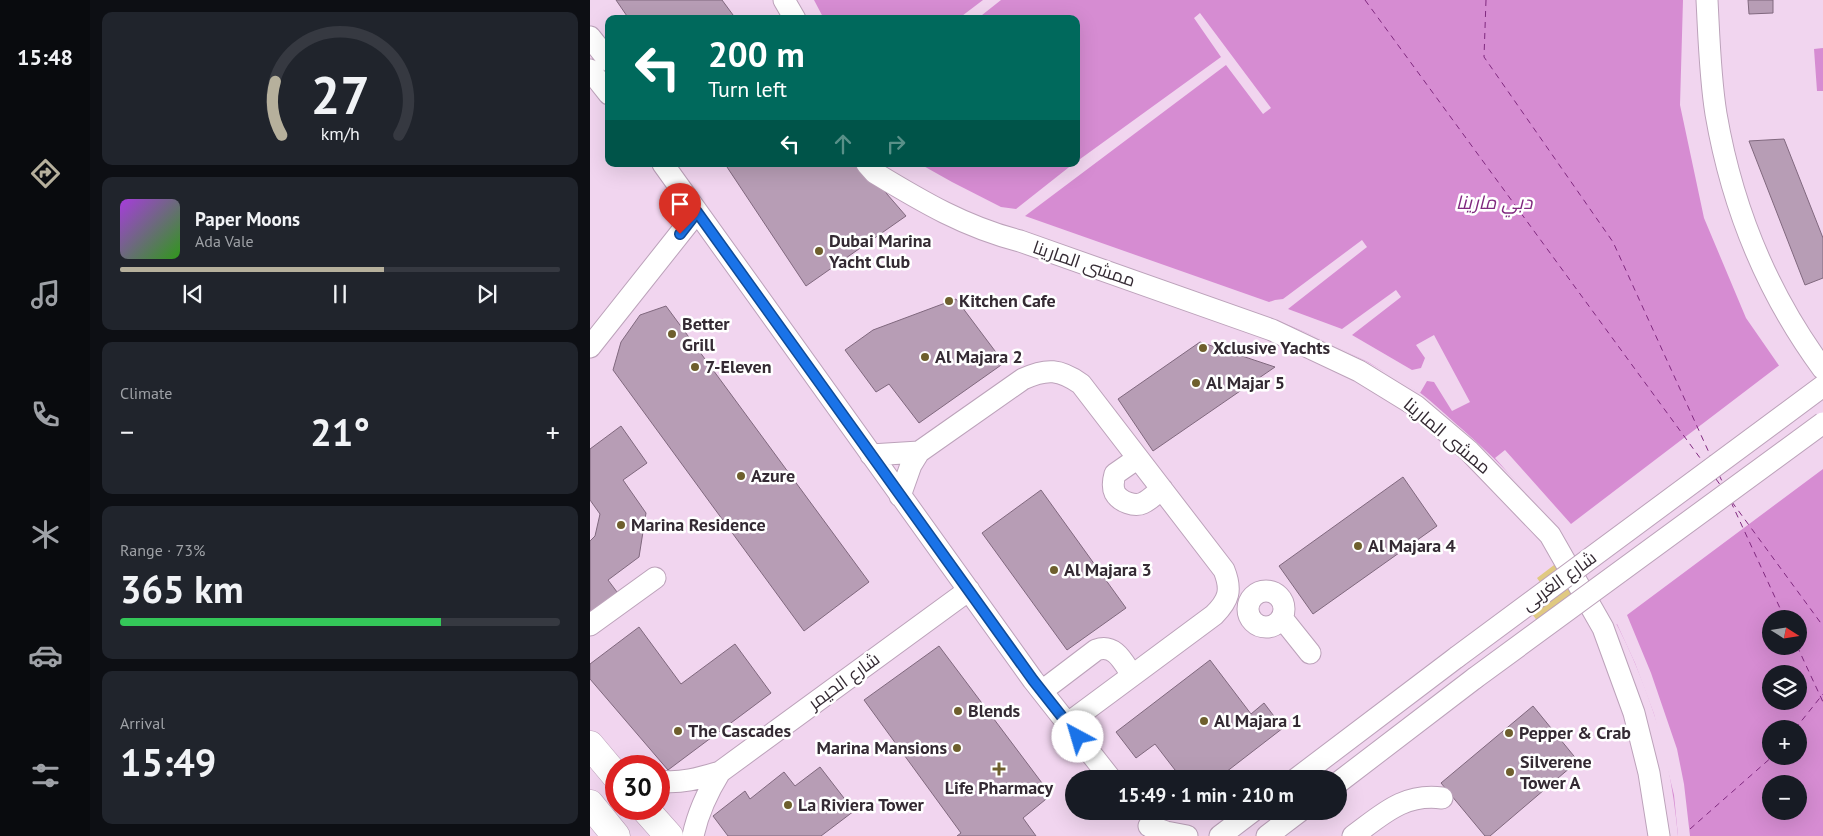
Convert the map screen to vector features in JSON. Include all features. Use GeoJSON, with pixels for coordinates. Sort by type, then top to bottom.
{"type":"FeatureCollection","features":[{"type":"Feature","properties":{"kind":"main road"},"geometry":{"type":"LineString","coordinates":[[590,745],[605,762]]}},
{"type":"Feature","properties":{"kind":"main road"},"geometry":{"type":"LineString","coordinates":[[590,804],[616,836]]}},
{"type":"Feature","properties":{"kind":"main road"},"geometry":{"type":"LineString","coordinates":[[655,820],[669,836]]}},
{"type":"Feature","properties":{"kind":"street"},"geometry":{"type":"LineString","coordinates":[[784,0],[793,15]]}},
{"type":"Feature","properties":{"kind":"street"},"geometry":{"type":"LineString","coordinates":[[1707,0],[1711,76],[1716,113],[1732,186],[1758,257],[1774,291],[1818,362]]}},
{"type":"Feature","properties":{"kind":"street"},"geometry":{"type":"LineString","coordinates":[[590,37],[605,56]]}},
{"type":"Feature","properties":{"kind":"street"},"geometry":{"type":"LineString","coordinates":[[590,70],[605,89]]}},
{"type":"Feature","properties":{"kind":"street"},"geometry":{"type":"LineString","coordinates":[[665,167],[900,496],[1042,691],[1104,770]]}},
{"type":"Feature","properties":{"kind":"street","name":"ممشى المارينا"},"geometry":{"type":"LineString","coordinates":[[870,167],[875,173],[944,214],[990,233],[1020,241],[1272,330],[1359,371],[1416,406],[1469,451],[1550,535],[1603,628],[1634,713],[1649,773],[1659,836]]}},
{"type":"Feature","properties":{"kind":"street"},"geometry":{"type":"LineString","coordinates":[[590,347],[697,212]]}},
{"type":"Feature","properties":{"kind":"street"},"geometry":{"type":"LineString","coordinates":[[900,496],[911,465],[919,452],[1024,379],[1038,372],[1053,371],[1068,375],[1081,384],[1224,570],[1229,587],[1228,597],[1223,606],[1214,615],[1067,724]]}},
{"type":"Feature","properties":{"kind":"street","name":"شارع الغربى"},"geometry":{"type":"LineString","coordinates":[[1308,770],[1823,386]]}},
{"type":"Feature","properties":{"kind":"street","name":"شارع الغربى"},"geometry":{"type":"LineString","coordinates":[[1347,776],[1474,678],[1823,423]]}},
{"type":"Feature","properties":{"kind":"street"},"geometry":{"type":"LineString","coordinates":[[871,455],[919,452]]}},
{"type":"Feature","properties":{"kind":"street"},"geometry":{"type":"LineString","coordinates":[[1138,458],[1115,474],[1113,483],[1115,493],[1121,499],[1135,505],[1143,504],[1162,489]]}},
{"type":"Feature","properties":{"kind":"street"},"geometry":{"type":"LineString","coordinates":[[590,625],[655,578]]}},
{"type":"Feature","properties":{"kind":"street","name":"شارع الحيمر"},"geometry":{"type":"LineString","coordinates":[[670,782],[695,780],[720,772],[969,590]]}},
{"type":"Feature","properties":{"kind":"street"},"geometry":{"type":"LineString","coordinates":[[1228,597],[1249,604],[1248,612],[1251,619],[1263,627],[1271,627],[1278,624],[1282,618],[1310,652]]}},
{"type":"Feature","properties":{"kind":"street"},"geometry":{"type":"LineString","coordinates":[[1042,691],[1100,648],[1114,650],[1132,675]]}},
{"type":"Feature","properties":{"kind":"street","name":"شارع الحيمر"},"geometry":{"type":"LineString","coordinates":[[692,836],[698,812],[720,772]]}},
{"type":"Feature","properties":{"kind":"street"},"geometry":{"type":"LineString","coordinates":[[1352,836],[1399,803],[1419,797],[1442,798]]}},
{"type":"Feature","properties":{"kind":"street"},"geometry":{"type":"LineString","coordinates":[[1220,836],[1241,820]]}},
{"type":"Feature","properties":{"kind":"street"},"geometry":{"type":"LineString","coordinates":[[1267,836],[1288,820]]}},
{"type":"Feature","properties":{"kind":"street"},"geometry":{"type":"LineString","coordinates":[[1146,824],[1166,832],[1187,836]]}},
{"type":"Feature","properties":{"kind":"shaded area"},"geometry":{"type":"Polygon","coordinates":[[[1558,562],[1591,605],[1549,636],[1532,614],[1552,599],[1537,578],[1558,562]]]}},
{"type":"Feature","properties":{"kind":"water","name":"دبي مارينا"},"geometry":{"type":"Polygon","coordinates":[[[793,0],[1683,0],[1680,105],[1704,218],[1746,318],[1823,429],[1823,836],[1678,836],[1669,774],[1654,714],[1639,673],[1621,634],[1601,595],[1578,558],[1524,490],[1494,458],[1441,410],[1419,392],[1334,345],[892,167],[1080,167],[1080,15],[801,15],[793,0]]]}},
{"type":"Feature","properties":{"kind":"water"},"geometry":{"type":"Polygon","coordinates":[[[1823,48],[1823,91],[1817,91],[1814,49],[1823,48]]]}},
{"type":"Feature","properties":{"kind":"pier"},"geometry":{"type":"Polygon","coordinates":[[[793,0],[814,0],[822,15],[801,15],[793,0]]]}},
{"type":"Feature","properties":{"kind":"pier"},"geometry":{"type":"Polygon","coordinates":[[[983,0],[1001,0],[982,15],[963,15],[983,0]]]}},
{"type":"Feature","properties":{"kind":"pier"},"geometry":{"type":"Polygon","coordinates":[[[1200,13],[1271,108],[1263,114],[1226,65],[1025,216],[1269,302],[1283,299],[1362,240],[1367,247],[1288,309],[1342,329],[1396,290],[1401,297],[1352,335],[1412,370],[1421,368],[1425,358],[1416,345],[1434,335],[1470,402],[1452,411],[1434,382],[1427,381],[1420,393],[1368,362],[1276,320],[1015,235],[961,211],[890,167],[925,167],[1001,207],[1016,209],[1069,167],[1080,167],[1080,159],[1221,57],[1194,18],[1200,13]]]}},
{"type":"Feature","properties":{"kind":"pier"},"geometry":{"type":"Polygon","coordinates":[[[1781,364],[1823,425],[1823,469],[1627,615],[1651,673],[1677,749],[1684,784],[1690,836],[1678,836],[1674,795],[1654,714],[1635,663],[1617,624],[1614,624],[1560,532],[1495,458],[1505,450],[1571,524],[1781,364]]]}},
{"type":"Feature","properties":{"kind":"building"},"geometry":{"type":"Polygon","coordinates":[[[616,0],[722,0],[733,15],[626,15],[616,0]]]}},
{"type":"Feature","properties":{"kind":"building"},"geometry":{"type":"Polygon","coordinates":[[[1748,0],[1773,0],[1773,13],[1749,14],[1748,0]]]}},
{"type":"Feature","properties":{"kind":"building"},"geometry":{"type":"Polygon","coordinates":[[[1784,139],[1823,238],[1823,278],[1805,285],[1749,141],[1784,139]]]}},
{"type":"Feature","properties":{"kind":"building","name":"Dubai Marina Yacht Club"},"geometry":{"type":"Polygon","coordinates":[[[727,167],[864,167],[906,216],[806,286],[727,167]]]}},
{"type":"Feature","properties":{"kind":"building","name":"Al Majara 2"},"geometry":{"type":"Polygon","coordinates":[[[956,299],[1004,363],[919,423],[889,384],[876,392],[845,350],[873,330],[956,299]]]}},
{"type":"Feature","properties":{"kind":"building","name":"Azure"},"geometry":{"type":"Polygon","coordinates":[[[666,306],[869,582],[804,631],[613,370],[621,342],[640,315],[666,306]]]}},
{"type":"Feature","properties":{"kind":"building","name":"Al Majar 5"},"geometry":{"type":"Polygon","coordinates":[[[1200,342],[1275,367],[1153,451],[1118,399],[1200,342]]]}},
{"type":"Feature","properties":{"kind":"building","name":"Marina Residence"},"geometry":{"type":"Polygon","coordinates":[[[621,426],[647,463],[623,480],[646,513],[639,557],[608,580],[617,592],[590,615],[590,541],[595,536],[600,514],[590,500],[590,449],[621,426]]]}},
{"type":"Feature","properties":{"kind":"building","name":"Al Majara 4"},"geometry":{"type":"Polygon","coordinates":[[[1403,477],[1437,526],[1313,614],[1279,566],[1403,477]]]}},
{"type":"Feature","properties":{"kind":"building","name":"Al Majara 3"},"geometry":{"type":"Polygon","coordinates":[[[1041,490],[1126,608],[1067,650],[982,533],[1041,490]]]}},
{"type":"Feature","properties":{"kind":"building","name":"The Cascades"},"geometry":{"type":"Polygon","coordinates":[[[639,627],[681,684],[735,644],[771,693],[670,769],[670,755],[655,755],[590,679],[590,664],[639,627]]]}},
{"type":"Feature","properties":{"kind":"building","name":"Marina Mansions"},"geometry":{"type":"Polygon","coordinates":[[[939,646],[1051,795],[1023,818],[1036,836],[957,836],[961,833],[864,700],[939,646]]]}},
{"type":"Feature","properties":{"kind":"building","name":"Al Majara 1"},"geometry":{"type":"Polygon","coordinates":[[[1210,660],[1251,714],[1264,703],[1283,728],[1229,770],[1175,770],[1155,744],[1136,758],[1116,732],[1210,660]]]}},
{"type":"Feature","properties":{"kind":"building","name":"Silverene Tower A"},"geometry":{"type":"Polygon","coordinates":[[[1533,706],[1578,761],[1490,836],[1485,836],[1441,783],[1533,706]]]}},
{"type":"Feature","properties":{"kind":"building","name":"La Riviera Tower"},"geometry":{"type":"Polygon","coordinates":[[[820,767],[854,811],[821,836],[728,836],[713,816],[745,791],[750,799],[784,772],[795,786],[820,767]]]}},
{"type":"Feature","properties":{"kind":"ferry route"},"geometry":{"type":"LineString","coordinates":[[1365,0],[1703,462]]}},
{"type":"Feature","properties":{"kind":"ferry route"},"geometry":{"type":"LineString","coordinates":[[1486,0],[1484,57],[1613,242],[1711,457]]}},
{"type":"Feature","properties":{"kind":"ferry route"},"geometry":{"type":"LineString","coordinates":[[1719,475],[1724,485]]}},
{"type":"Feature","properties":{"kind":"ferry route"},"geometry":{"type":"LineString","coordinates":[[1716,479],[1721,486]]}},
{"type":"Feature","properties":{"kind":"ferry route"},"geometry":{"type":"LineString","coordinates":[[1731,502],[1781,610]]}},
{"type":"Feature","properties":{"kind":"ferry route"},"geometry":{"type":"LineString","coordinates":[[1732,502],[1823,626]]}},
{"type":"Feature","properties":{"kind":"ferry route"},"geometry":{"type":"LineString","coordinates":[[1801,655],[1823,702]]}},
{"type":"Feature","properties":{"kind":"ferry route"},"geometry":{"type":"LineString","coordinates":[[1802,720],[1823,694]]}},
{"type":"Feature","properties":{"kind":"ferry route"},"geometry":{"type":"LineString","coordinates":[[1690,829],[1763,765]]}},
{"type":"Feature","properties":{"kind":"place","name":"Dubai Marina Yacht Club"},"geometry":{"type":"Point","coordinates":[819,251]}},
{"type":"Feature","properties":{"kind":"place","name":"Kitchen Cafe"},"geometry":{"type":"Point","coordinates":[949,301]}},
{"type":"Feature","properties":{"kind":"place","name":"Better Grill"},"geometry":{"type":"Point","coordinates":[672,334]}},
{"type":"Feature","properties":{"kind":"place","name":"Xclusive Yachts"},"geometry":{"type":"Point","coordinates":[1203,348]}},
{"type":"Feature","properties":{"kind":"place","name":"Al Majara 2"},"geometry":{"type":"Point","coordinates":[925,357]}},
{"type":"Feature","properties":{"kind":"place","name":"7-Eleven"},"geometry":{"type":"Point","coordinates":[695,367]}},
{"type":"Feature","properties":{"kind":"place","name":"Al Majar 5"},"geometry":{"type":"Point","coordinates":[1196,383]}},
{"type":"Feature","properties":{"kind":"place","name":"Azure"},"geometry":{"type":"Point","coordinates":[741,476]}},
{"type":"Feature","properties":{"kind":"place","name":"Marina Residence"},"geometry":{"type":"Point","coordinates":[621,525]}},
{"type":"Feature","properties":{"kind":"place","name":"Al Majara 4"},"geometry":{"type":"Point","coordinates":[1358,546]}},
{"type":"Feature","properties":{"kind":"place","name":"Al Majara 3"},"geometry":{"type":"Point","coordinates":[1054,570]}},
{"type":"Feature","properties":{"kind":"place","name":"Blends"},"geometry":{"type":"Point","coordinates":[958,711]}},
{"type":"Feature","properties":{"kind":"place","name":"Al Majara 1"},"geometry":{"type":"Point","coordinates":[1204,721]}},
{"type":"Feature","properties":{"kind":"place","name":"The Cascades"},"geometry":{"type":"Point","coordinates":[678,731]}},
{"type":"Feature","properties":{"kind":"place","name":"Pepper & Crab"},"geometry":{"type":"Point","coordinates":[1509,733]}},
{"type":"Feature","properties":{"kind":"place","name":"Marina Mansions"},"geometry":{"type":"Point","coordinates":[957,748]}},
{"type":"Feature","properties":{"kind":"place","name":"Life Pharmacy"},"geometry":{"type":"Point","coordinates":[999,769]}},
{"type":"Feature","properties":{"kind":"place","name":"Silverene Tower A"},"geometry":{"type":"Point","coordinates":[1510,772]}},
{"type":"Feature","properties":{"kind":"place","name":"La Riviera Tower"},"geometry":{"type":"Point","coordinates":[788,805]}},
{"type":"Feature","properties":{"kind":"route"},"geometry":{"type":"LineString","coordinates":[[680,234],[697,212],[1033,680],[1078,737]]}}]}
